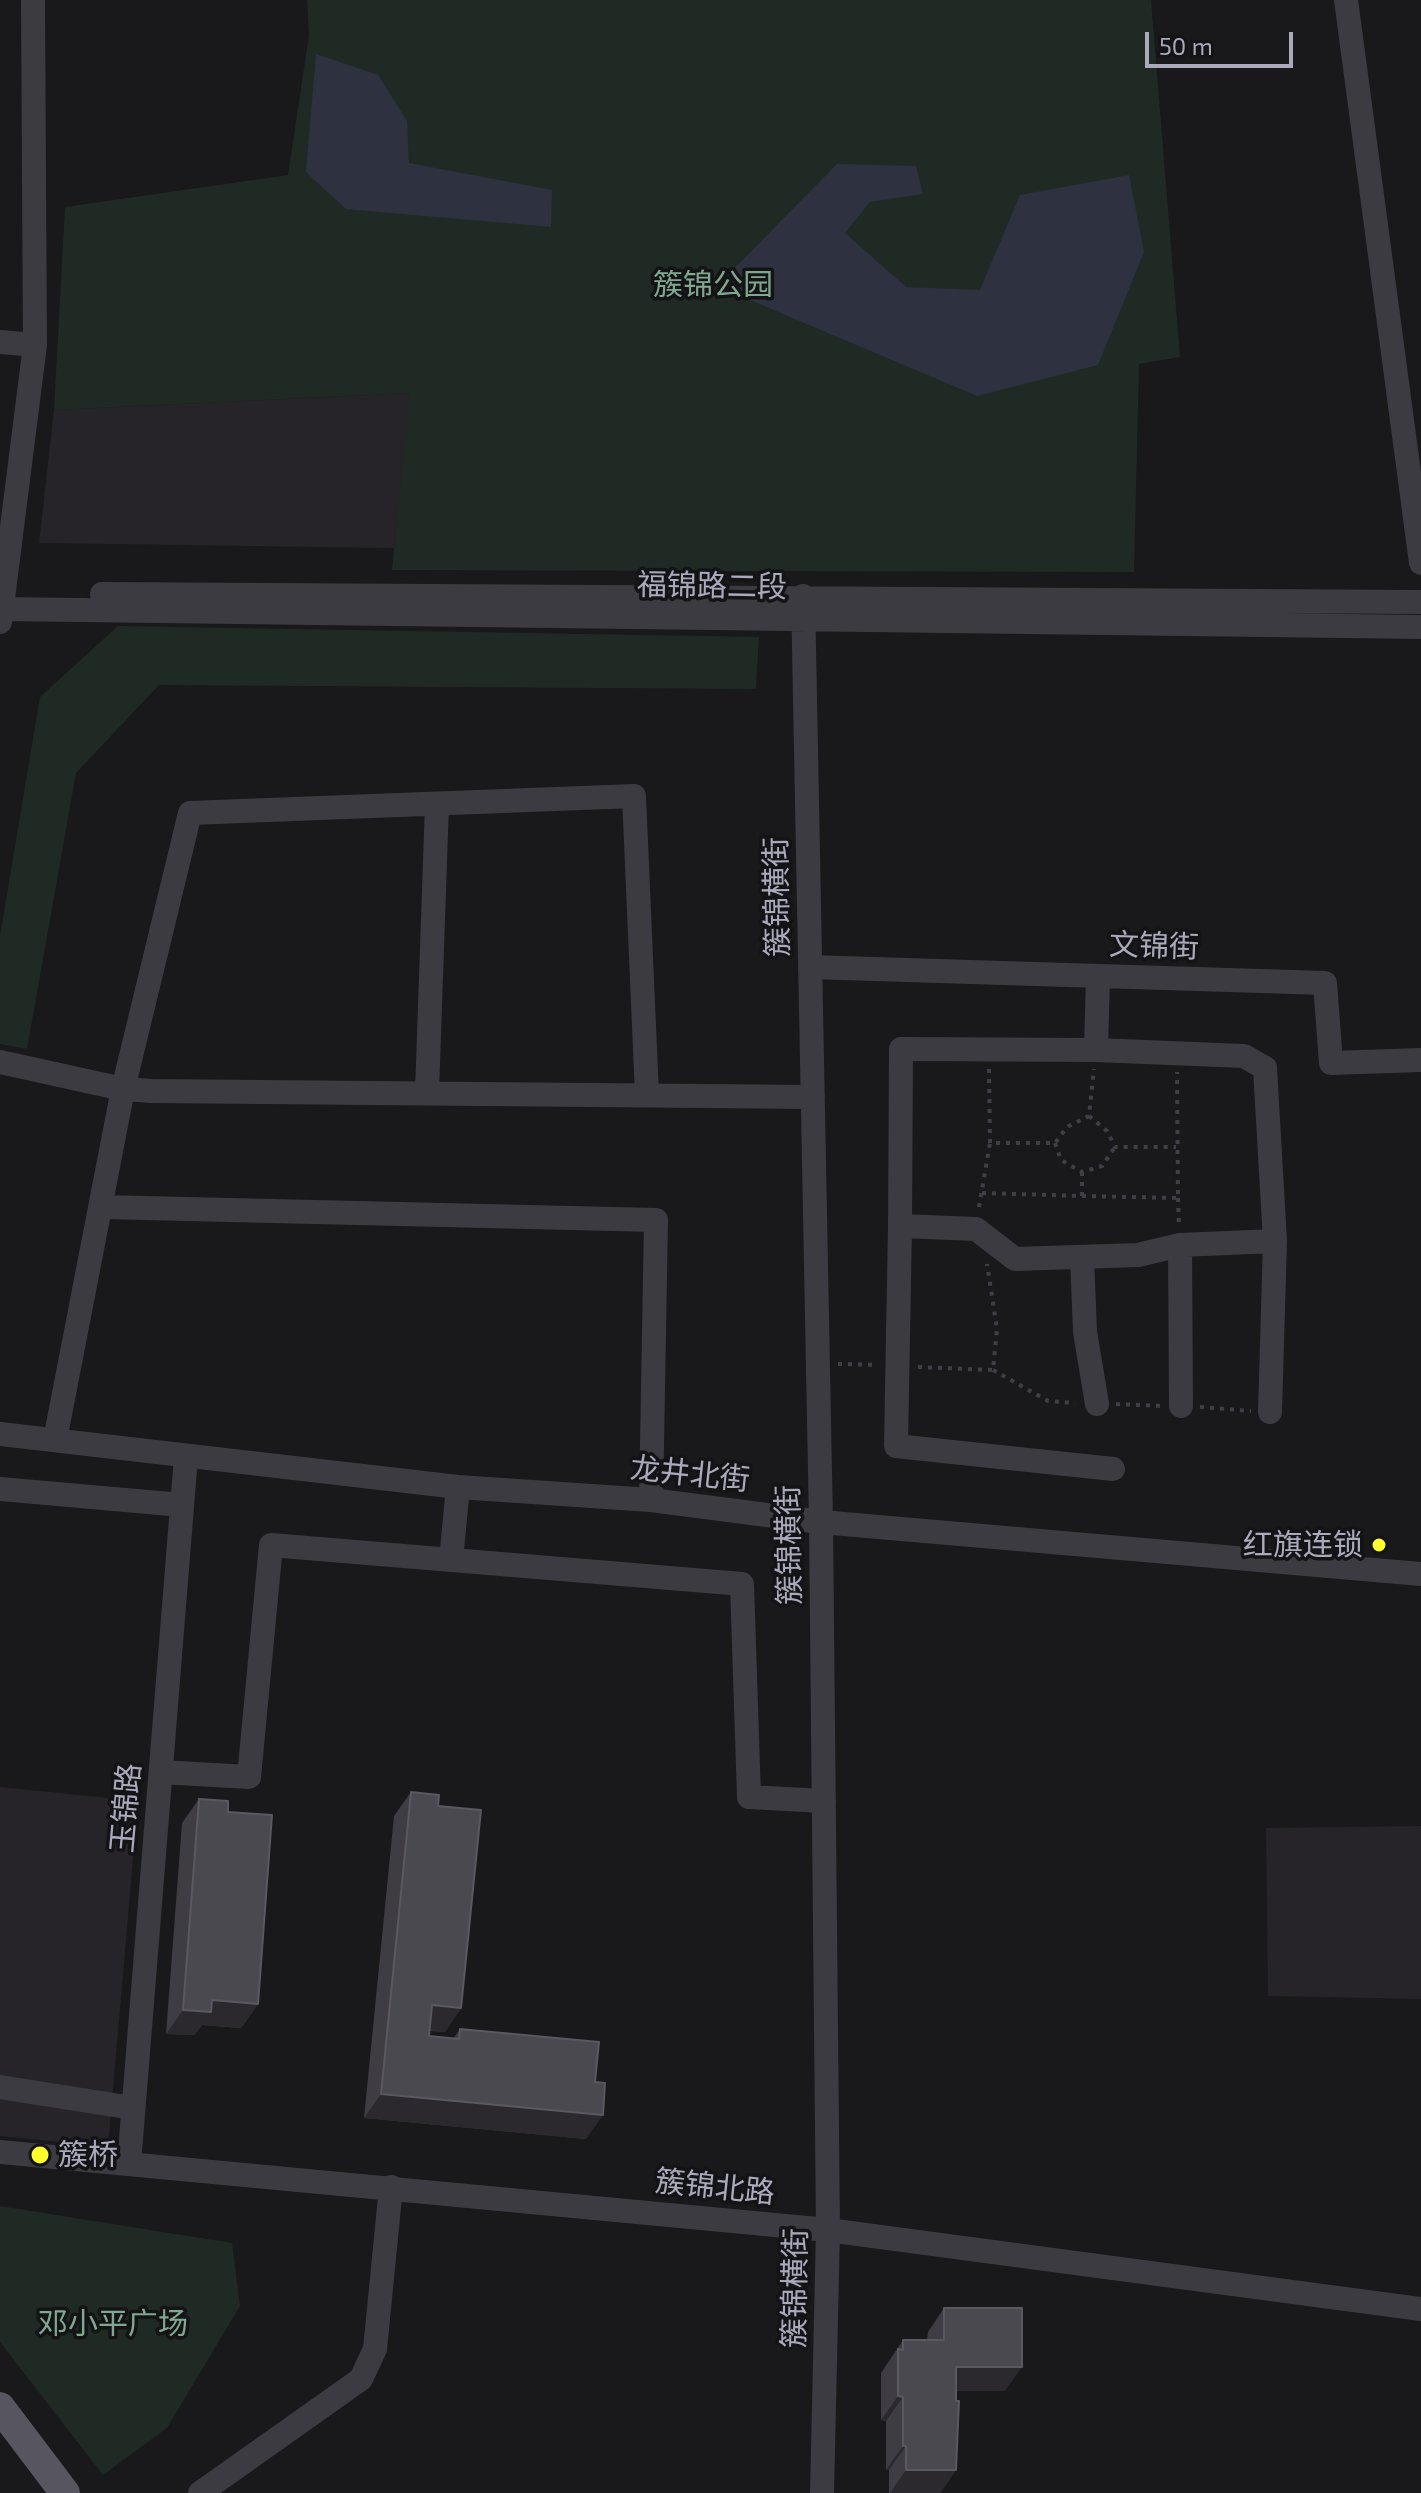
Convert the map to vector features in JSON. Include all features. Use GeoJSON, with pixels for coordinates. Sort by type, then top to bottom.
{"type":"FeatureCollection","features":[{"type":"Feature","properties":{"kind":"main road"},"geometry":{"type":"LineString","coordinates":[[0,2407],[65,2493]]}},
{"type":"Feature","properties":{"kind":"street"},"geometry":{"type":"LineString","coordinates":[[1,606],[35,345],[33,0]]}},
{"type":"Feature","properties":{"kind":"street"},"geometry":{"type":"LineString","coordinates":[[1346,0],[1421,563]]}},
{"type":"Feature","properties":{"kind":"street"},"geometry":{"type":"LineString","coordinates":[[0,342],[35,345]]}},
{"type":"Feature","properties":{"kind":"street","name":"福锦路二段"},"geometry":{"type":"LineString","coordinates":[[1,606],[803,607],[1421,602]]}},
{"type":"Feature","properties":{"kind":"street","name":"福锦路二段"},"geometry":{"type":"LineString","coordinates":[[803,607],[1421,627]]}},
{"type":"Feature","properties":{"kind":"street","name":"簇锦横街"},"geometry":{"type":"LineString","coordinates":[[803,607],[824,1801],[828,2230],[822,2493]]}},
{"type":"Feature","properties":{"kind":"street"},"geometry":{"type":"LineString","coordinates":[[55,1440],[123,1089],[190,813],[634,796],[647,1095]]}},
{"type":"Feature","properties":{"kind":"street"},"geometry":{"type":"LineString","coordinates":[[427,1092],[437,804]]}},
{"type":"Feature","properties":{"kind":"street","name":"文锦街"},"geometry":{"type":"LineString","coordinates":[[810,967],[1325,983],[1331,1063],[1421,1060]]}},
{"type":"Feature","properties":{"kind":"street"},"geometry":{"type":"LineString","coordinates":[[1096,1050],[1098,976]]}},
{"type":"Feature","properties":{"kind":"street"},"geometry":{"type":"LineString","coordinates":[[1113,1469],[896,1446],[900,1366],[901,1049],[1096,1050],[1244,1056],[1265,1068],[1275,1241],[1270,1412]]}},
{"type":"Feature","properties":{"kind":"street"},"geometry":{"type":"LineString","coordinates":[[0,1062],[123,1089],[813,1097]]}},
{"type":"Feature","properties":{"kind":"street"},"geometry":{"type":"LineString","coordinates":[[102,1207],[656,1220],[651,1500]]}},
{"type":"Feature","properties":{"kind":"street"},"geometry":{"type":"LineString","coordinates":[[900,1226],[981,1233],[1015,1259],[1138,1255],[1180,1245],[1275,1241]]}},
{"type":"Feature","properties":{"kind":"street"},"geometry":{"type":"LineString","coordinates":[[1180,1245],[1181,1406]]}},
{"type":"Feature","properties":{"kind":"street"},"geometry":{"type":"LineString","coordinates":[[1082,1257],[1085,1332],[1097,1404]]}},
{"type":"Feature","properties":{"kind":"street","name":"龙井北街"},"geometry":{"type":"LineString","coordinates":[[0,1434],[458,1487],[651,1500],[821,1522],[1421,1574]]}},
{"type":"Feature","properties":{"kind":"street","name":"玉锦路"},"geometry":{"type":"LineString","coordinates":[[129,2164],[186,1457]]}},
{"type":"Feature","properties":{"kind":"street"},"geometry":{"type":"LineString","coordinates":[[451,1560],[458,1487]]}},
{"type":"Feature","properties":{"kind":"street"},"geometry":{"type":"LineString","coordinates":[[0,1489],[182,1505]]}},
{"type":"Feature","properties":{"kind":"street"},"geometry":{"type":"LineString","coordinates":[[161,1772],[249,1777],[271,1545],[742,1584],[749,1797],[824,1801]]}},
{"type":"Feature","properties":{"kind":"street"},"geometry":{"type":"LineString","coordinates":[[0,2087],[133,2108]]}},
{"type":"Feature","properties":{"kind":"street","name":"簇锦北路"},"geometry":{"type":"LineString","coordinates":[[0,2152],[828,2230],[1421,2309]]}},
{"type":"Feature","properties":{"kind":"street"},"geometry":{"type":"LineString","coordinates":[[200,2493],[361,2379],[375,2349],[391,2187]]}},
{"type":"Feature","properties":{"kind":"path"},"geometry":{"type":"LineString","coordinates":[[988,1049],[990,1143],[982,1193],[981,1233],[997,1329],[993,1370]]}},
{"type":"Feature","properties":{"kind":"path"},"geometry":{"type":"LineString","coordinates":[[1089,1116],[1096,1050]]}},
{"type":"Feature","properties":{"kind":"path"},"geometry":{"type":"LineString","coordinates":[[982,1193],[1178,1198],[1177,1053]]}},
{"type":"Feature","properties":{"kind":"path"},"geometry":{"type":"LineString","coordinates":[[1055,1143],[1067,1127],[1089,1116]]}},
{"type":"Feature","properties":{"kind":"path"},"geometry":{"type":"LineString","coordinates":[[1089,1116],[1107,1131],[1115,1147]]}},
{"type":"Feature","properties":{"kind":"path"},"geometry":{"type":"LineString","coordinates":[[990,1143],[1055,1143]]}},
{"type":"Feature","properties":{"kind":"path"},"geometry":{"type":"LineString","coordinates":[[1055,1143],[1061,1160],[1082,1172],[1102,1166],[1115,1147]]}},
{"type":"Feature","properties":{"kind":"path"},"geometry":{"type":"LineString","coordinates":[[1115,1147],[1176,1147]]}},
{"type":"Feature","properties":{"kind":"path"},"geometry":{"type":"LineString","coordinates":[[1082,1172],[1082,1196]]}},
{"type":"Feature","properties":{"kind":"path"},"geometry":{"type":"LineString","coordinates":[[818,1363],[993,1370],[1048,1401]]}},
{"type":"Feature","properties":{"kind":"shaded area"},"geometry":{"type":"Polygon","coordinates":[[[410,393],[394,548],[39,543],[54,410],[410,393]]]}},
{"type":"Feature","properties":{"kind":"shaded area"},"geometry":{"type":"Polygon","coordinates":[[[0,1787],[138,1801],[108,2147],[0,2136],[0,1787]]]}},
{"type":"Feature","properties":{"kind":"shaded area"},"geometry":{"type":"Polygon","coordinates":[[[1421,1826],[1421,1999],[1268,1996],[1266,1828],[1421,1826]]]}},
{"type":"Feature","properties":{"kind":"green space","name":"簇锦公园"},"geometry":{"type":"Polygon","coordinates":[[[307,0],[1151,0],[1180,357],[1139,364],[1134,572],[392,570],[409,393],[54,410],[65,207],[288,175],[309,35],[307,0]]]}},
{"type":"Feature","properties":{"kind":"green space"},"geometry":{"type":"Polygon","coordinates":[[[118,626],[759,637],[756,689],[159,685],[76,773],[27,1049],[0,1044],[0,936],[40,697],[118,626]]]}},
{"type":"Feature","properties":{"kind":"green space","name":"邓小平广场"},"geometry":{"type":"Polygon","coordinates":[[[0,2206],[232,2243],[240,2306],[167,2428],[103,2475],[0,2342],[0,2206]]]}},
{"type":"Feature","properties":{"kind":"water"},"geometry":{"type":"Polygon","coordinates":[[[316,54],[378,75],[407,121],[409,163],[552,190],[551,227],[346,209],[306,172],[316,54]]]}},
{"type":"Feature","properties":{"kind":"water"},"geometry":{"type":"Polygon","coordinates":[[[837,164],[916,166],[923,194],[870,202],[845,233],[906,287],[980,290],[1020,195],[1129,175],[1144,252],[1098,365],[977,396],[717,286],[837,164]]]}},
{"type":"Feature","properties":{"kind":"building"},"geometry":{"type":"Polygon","coordinates":[[[411,1792],[439,1795],[438,1806],[481,1810],[461,2008],[432,2005],[429,2036],[459,2039],[460,2029],[599,2042],[595,2082],[605,2083],[603,2115],[381,2094],[411,1792]]]}},
{"type":"Feature","properties":{"kind":"building"},"geometry":{"type":"Polygon","coordinates":[[[199,1799],[228,1801],[228,1812],[272,1815],[258,2004],[212,2000],[211,2012],[183,2010],[199,1799]]]}},
{"type":"Feature","properties":{"kind":"building"},"geometry":{"type":"Polygon","coordinates":[[[944,2308],[1022,2308],[1022,2367],[956,2367],[956,2401],[959,2401],[956,2470],[906,2470],[903,2397],[898,2396],[898,2349],[903,2350],[903,2340],[944,2340],[944,2308]]]}},
{"type":"Feature","properties":{"kind":"place","name":"红旗连锁"},"geometry":{"type":"Point","coordinates":[1379,1545]}},
{"type":"Feature","properties":{"kind":"place","name":"簇桥"},"geometry":{"type":"Point","coordinates":[40,2155]}}]}
